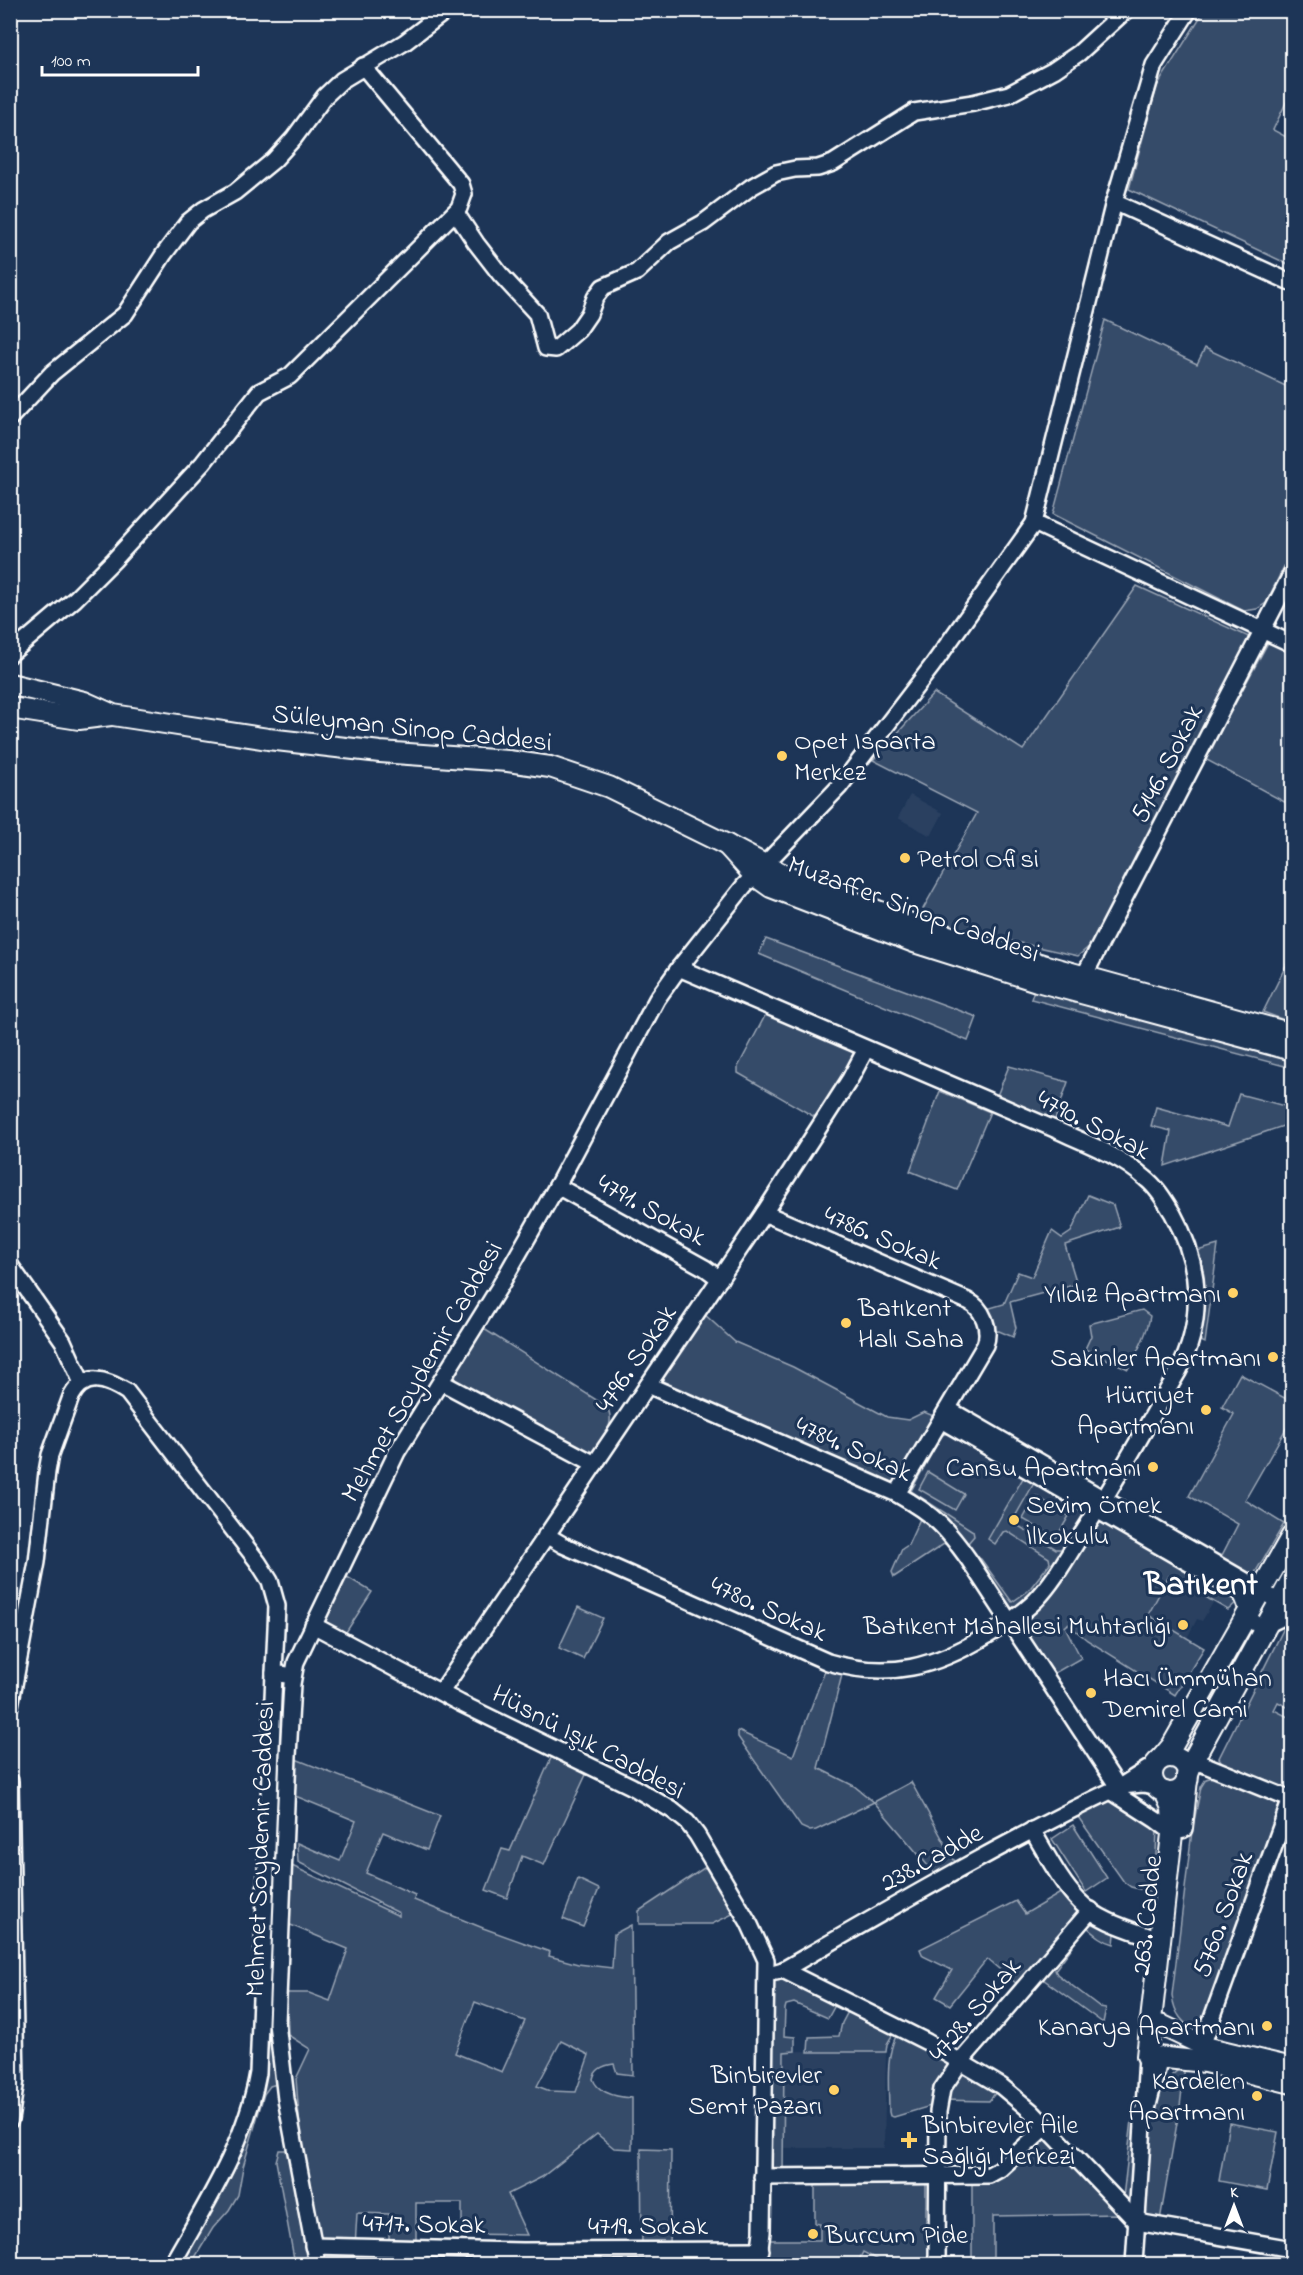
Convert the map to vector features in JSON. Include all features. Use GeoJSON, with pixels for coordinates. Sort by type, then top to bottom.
{"type":"FeatureCollection","features":[{"type":"Feature","properties":{"kind":"main road","name":"Süleyman Sinop Caddesi"},"geometry":{"type":"LineString","coordinates":[[10,684],[84,702],[113,714],[268,739],[380,752],[508,761],[549,767],[609,787],[727,845]]}},
{"type":"Feature","properties":{"kind":"main road","name":"Süleyman Sinop Caddesi"},"geometry":{"type":"LineString","coordinates":[[10,708],[79,719],[113,714]]}},
{"type":"Feature","properties":{"kind":"main road","name":"Muzaffer Sinop Caddesi"},"geometry":{"type":"LineString","coordinates":[[727,845],[759,870],[771,887],[936,950],[1046,984],[1293,1050]]}},
{"type":"Feature","properties":{"kind":"main road","name":"Muzaffer Sinop Caddesi"},"geometry":{"type":"LineString","coordinates":[[759,870],[920,927],[1084,976],[1293,1034]]}},
{"type":"Feature","properties":{"kind":"main road"},"geometry":{"type":"LineString","coordinates":[[1293,1536],[1172,1746],[1159,1761],[1152,1774],[1153,1780],[1172,1808],[1172,1833],[1159,1940],[1153,2057],[1205,2062],[1293,2083]]}},
{"type":"Feature","properties":{"kind":"main road","name":"263. Cadde"},"geometry":{"type":"LineString","coordinates":[[1156,2025],[1164,1991],[1189,1772],[1268,1623],[1288,1609],[1293,1579]]}},
{"type":"Feature","properties":{"kind":"main road"},"geometry":{"type":"LineString","coordinates":[[1159,1761],[1167,1757],[1179,1760],[1189,1772],[1185,1784],[1176,1791],[1161,1790]]}},
{"type":"Feature","properties":{"kind":"main road"},"geometry":{"type":"LineString","coordinates":[[1156,2025],[1202,2046],[1293,2068]]}},
{"type":"Feature","properties":{"kind":"street"},"geometry":{"type":"LineString","coordinates":[[10,418],[52,373],[81,348],[111,328],[125,314],[188,222],[203,210],[235,192],[262,171],[289,144],[333,87],[363,66],[405,42],[447,10]]}},
{"type":"Feature","properties":{"kind":"street"},"geometry":{"type":"LineString","coordinates":[[456,213],[494,266],[537,315],[546,348],[556,349],[578,330],[603,287],[637,272],[669,242],[703,223],[761,181],[788,170],[818,168],[833,163],[914,112],[973,103],[1009,94],[1073,58],[1126,10]]}},
{"type":"Feature","properties":{"kind":"street"},"geometry":{"type":"LineString","coordinates":[[1189,10],[1154,65],[1114,202],[1034,523],[1293,644]]}},
{"type":"Feature","properties":{"kind":"street"},"geometry":{"type":"LineString","coordinates":[[10,654],[75,599],[114,560],[203,463],[259,392],[290,376],[456,213],[463,197],[461,184],[363,66]]}},
{"type":"Feature","properties":{"kind":"street"},"geometry":{"type":"LineString","coordinates":[[1114,202],[1293,283]]}},
{"type":"Feature","properties":{"kind":"street","name":"Mehmet Soydemir Caddesi"},"geometry":{"type":"LineString","coordinates":[[317,2265],[286,2099],[278,2023],[292,1676],[299,1654],[397,1452],[500,1286],[557,1186],[650,1010],[678,968],[759,870],[808,822],[868,751],[1034,523]]}},
{"type":"Feature","properties":{"kind":"street","name":"5146. Sokak"},"geometry":{"type":"LineString","coordinates":[[1084,976],[1293,573]]}},
{"type":"Feature","properties":{"kind":"street","name":"4790. Sokak"},"geometry":{"type":"LineString","coordinates":[[678,968],[1042,1124],[1119,1160],[1154,1187],[1179,1226],[1190,1253],[1196,1285],[1197,1311],[1191,1342],[1178,1372],[1101,1505]]}},
{"type":"Feature","properties":{"kind":"street","name":"4796. Sokak"},"geometry":{"type":"LineString","coordinates":[[441,1692],[720,1280],[850,1079],[866,1049]]}},
{"type":"Feature","properties":{"kind":"street","name":"4791. Sokak"},"geometry":{"type":"LineString","coordinates":[[557,1186],[705,1268],[720,1280]]}},
{"type":"Feature","properties":{"kind":"street","name":"4786. Sokak"},"geometry":{"type":"LineString","coordinates":[[764,1213],[968,1301],[980,1311],[986,1326],[987,1340],[944,1414]]}},
{"type":"Feature","properties":{"kind":"street"},"geometry":{"type":"LineString","coordinates":[[10,1265],[63,1341],[81,1383]]}},
{"type":"Feature","properties":{"kind":"street"},"geometry":{"type":"LineString","coordinates":[[10,1706],[37,1562],[50,1455],[65,1409],[75,1388],[91,1380],[103,1380],[127,1392],[258,1562],[270,1581],[277,1606],[260,2060],[257,2079],[254,2094],[224,2173],[172,2265]]}},
{"type":"Feature","properties":{"kind":"street"},"geometry":{"type":"LineString","coordinates":[[441,1382],[595,1464]]}},
{"type":"Feature","properties":{"kind":"street","name":"4784. Sokak"},"geometry":{"type":"LineString","coordinates":[[648,1385],[897,1494],[929,1513],[943,1525],[954,1537],[1010,1622],[1116,1788]]}},
{"type":"Feature","properties":{"kind":"street"},"geometry":{"type":"LineString","coordinates":[[897,1494],[944,1414],[1101,1505],[1239,1592],[1244,1596],[1255,1623],[1263,1625],[1268,1623]]}},
{"type":"Feature","properties":{"kind":"street"},"geometry":{"type":"LineString","coordinates":[[1101,1505],[1262,1590],[1288,1609]]}},
{"type":"Feature","properties":{"kind":"street","name":"4780. Sokak"},"geometry":{"type":"LineString","coordinates":[[546,1535],[562,1545],[828,1662],[858,1670],[892,1671],[931,1664],[966,1649],[1010,1622],[1035,1602],[1049,1584],[1101,1505]]}},
{"type":"Feature","properties":{"kind":"street","name":"Hüsnü Işık Caddesi"},"geometry":{"type":"LineString","coordinates":[[313,1626],[631,1786],[680,1816],[697,1835],[763,1950],[767,1973],[760,2257]]}},
{"type":"Feature","properties":{"kind":"street"},"geometry":{"type":"LineString","coordinates":[[274,1673],[292,1676]]}},
{"type":"Feature","properties":{"kind":"street","name":"238.Cadde"},"geometry":{"type":"LineString","coordinates":[[767,1973],[783,1970],[940,1880],[1116,1788],[1159,1761]]}},
{"type":"Feature","properties":{"kind":"street"},"geometry":{"type":"LineString","coordinates":[[1189,1772],[1292,1799]]}},
{"type":"Feature","properties":{"kind":"street"},"geometry":{"type":"LineString","coordinates":[[10,1781],[16,2080],[10,2120]]}},
{"type":"Feature","properties":{"kind":"street"},"geometry":{"type":"LineString","coordinates":[[1116,1788],[1143,1784],[1161,1790]]}},
{"type":"Feature","properties":{"kind":"street"},"geometry":{"type":"LineString","coordinates":[[1116,1788],[1172,1833]]}},
{"type":"Feature","properties":{"kind":"street","name":"5760. Sokak"},"geometry":{"type":"LineString","coordinates":[[1202,2046],[1292,1799]]}},
{"type":"Feature","properties":{"kind":"street"},"geometry":{"type":"LineString","coordinates":[[1032,1830],[1074,1895],[1090,1910],[1116,1924],[1159,1940]]}},
{"type":"Feature","properties":{"kind":"street","name":"4728. Sokak"},"geometry":{"type":"LineString","coordinates":[[938,2265],[939,2100],[943,2087],[961,2061],[1090,1910]]}},
{"type":"Feature","properties":{"kind":"street"},"geometry":{"type":"LineString","coordinates":[[783,1970],[961,2061],[1006,2090],[1046,2127],[1137,2222],[1293,2248]]}},
{"type":"Feature","properties":{"kind":"street"},"geometry":{"type":"LineString","coordinates":[[1134,2265],[1143,2125],[1153,2057]]}},
{"type":"Feature","properties":{"kind":"street"},"geometry":{"type":"LineString","coordinates":[[762,2177],[992,2175],[1046,2127]]}},
{"type":"Feature","properties":{"kind":"street","name":"4717. Sokak"},"geometry":{"type":"LineString","coordinates":[[313,2246],[534,2251]]}},
{"type":"Feature","properties":{"kind":"street"},"geometry":{"type":"LineString","coordinates":[[416,2248],[420,2265]]}},
{"type":"Feature","properties":{"kind":"street","name":"4719. Sokak"},"geometry":{"type":"LineString","coordinates":[[534,2251],[760,2257]]}},
{"type":"Feature","properties":{"kind":"shaded area"},"geometry":{"type":"Polygon","coordinates":[[[1204,11],[1292,11],[1292,90],[1273,130],[1292,140],[1292,266],[1129,189],[1157,86],[1204,11]]]}},
{"type":"Feature","properties":{"kind":"shaded area"},"geometry":{"type":"Polygon","coordinates":[[[1105,320],[1197,364],[1205,348],[1292,389],[1292,550],[1266,603],[1257,609],[1244,611],[1053,514],[1105,320]]]}},
{"type":"Feature","properties":{"kind":"shaded area"},"geometry":{"type":"Polygon","coordinates":[[[1137,586],[1249,637],[1092,944],[1078,956],[958,929],[930,918],[923,909],[977,813],[873,760],[934,693],[1023,750],[1137,586]]]}},
{"type":"Feature","properties":{"kind":"shaded area"},"geometry":{"type":"Polygon","coordinates":[[[1269,641],[1292,652],[1292,806],[1205,759],[1269,641]]]}},
{"type":"Feature","properties":{"kind":"shaded area"},"geometry":{"type":"Polygon","coordinates":[[[910,795],[943,813],[931,836],[898,818],[910,795]]]}},
{"type":"Feature","properties":{"kind":"shaded area"},"geometry":{"type":"Polygon","coordinates":[[[766,939],[977,1017],[968,1041],[759,954],[766,939]]]}},
{"type":"Feature","properties":{"kind":"shaded area"},"geometry":{"type":"Polygon","coordinates":[[[1292,953],[1292,1023],[1263,1012],[1292,953]]]}},
{"type":"Feature","properties":{"kind":"shaded area"},"geometry":{"type":"Polygon","coordinates":[[[1037,981],[1292,1050],[1292,1068],[1031,999],[1037,981]]]}},
{"type":"Feature","properties":{"kind":"shaded area"},"geometry":{"type":"Polygon","coordinates":[[[766,1014],[856,1051],[857,1054],[819,1117],[813,1116],[738,1073],[738,1067],[766,1014]]]}},
{"type":"Feature","properties":{"kind":"shaded area"},"geometry":{"type":"Polygon","coordinates":[[[1009,1066],[1068,1082],[1052,1128],[994,1103],[1009,1066]]]}},
{"type":"Feature","properties":{"kind":"shaded area"},"geometry":{"type":"Polygon","coordinates":[[[940,1091],[990,1112],[957,1190],[910,1171],[940,1091]]]}},
{"type":"Feature","properties":{"kind":"shaded area"},"geometry":{"type":"Polygon","coordinates":[[[1239,1094],[1292,1108],[1292,1123],[1165,1166],[1171,1131],[1151,1126],[1156,1107],[1228,1127],[1239,1094]]]}},
{"type":"Feature","properties":{"kind":"shaded area"},"geometry":{"type":"Polygon","coordinates":[[[1088,1195],[1113,1205],[1120,1227],[1065,1245],[1077,1284],[1010,1302],[1016,1328],[1013,1337],[999,1331],[987,1332],[980,1311],[1004,1304],[1018,1272],[1032,1277],[1052,1231],[1062,1238],[1071,1232],[1088,1195]]]}},
{"type":"Feature","properties":{"kind":"shaded area"},"geometry":{"type":"Polygon","coordinates":[[[1218,1245],[1205,1343],[1192,1337],[1190,1253],[1218,1245]]]}},
{"type":"Feature","properties":{"kind":"shaded area"},"geometry":{"type":"Polygon","coordinates":[[[1142,1310],[1150,1316],[1149,1323],[1128,1369],[1085,1349],[1091,1336],[1089,1324],[1142,1310]]]}},
{"type":"Feature","properties":{"kind":"shaded area"},"geometry":{"type":"Polygon","coordinates":[[[703,1313],[735,1342],[793,1367],[887,1417],[908,1420],[924,1412],[936,1417],[893,1486],[658,1383],[703,1313]]]}},
{"type":"Feature","properties":{"kind":"shaded area"},"geometry":{"type":"Polygon","coordinates":[[[484,1329],[606,1406],[610,1418],[609,1425],[601,1444],[593,1454],[589,1454],[455,1381],[456,1372],[480,1330],[484,1329]]]}},
{"type":"Feature","properties":{"kind":"shaded area"},"geometry":{"type":"Polygon","coordinates":[[[1240,1374],[1292,1402],[1292,1418],[1245,1500],[1284,1524],[1249,1583],[1217,1565],[1238,1524],[1189,1496],[1234,1414],[1222,1407],[1240,1374]]]}},
{"type":"Feature","properties":{"kind":"shaded area","name":"Sevim Örnek İlkokulu"},"geometry":{"type":"Polygon","coordinates":[[[941,1420],[1097,1510],[1010,1622],[973,1565],[897,1494],[941,1420]]]}},
{"type":"Feature","properties":{"kind":"shaded area"},"geometry":{"type":"Polygon","coordinates":[[[941,1420],[1038,1476],[1012,1522],[1056,1549],[1061,1549],[1083,1515],[1042,1487],[1239,1600],[1228,1610],[1169,1576],[1148,1615],[1204,1648],[1175,1695],[1087,1640],[1068,1624],[1065,1627],[1081,1658],[1046,1678],[975,1556],[981,1559],[1012,1602],[1028,1591],[1050,1563],[1049,1558],[1007,1531],[1003,1532],[995,1544],[988,1539],[1023,1478],[948,1433],[942,1435],[911,1491],[973,1531],[974,1536],[962,1550],[953,1538],[894,1577],[892,1572],[902,1549],[908,1545],[924,1510],[897,1494],[941,1420]]]}},
{"type":"Feature","properties":{"kind":"shaded area"},"geometry":{"type":"Polygon","coordinates":[[[928,1472],[964,1494],[955,1510],[919,1489],[928,1472]]]}},
{"type":"Feature","properties":{"kind":"shaded area"},"geometry":{"type":"Polygon","coordinates":[[[1036,1496],[1069,1516],[1056,1538],[1023,1519],[1036,1496]]]}},
{"type":"Feature","properties":{"kind":"shaded area"},"geometry":{"type":"Polygon","coordinates":[[[339,1572],[372,1592],[341,1640],[313,1625],[339,1572]]]}},
{"type":"Feature","properties":{"kind":"shaded area"},"geometry":{"type":"Polygon","coordinates":[[[1170,1575],[1214,1601],[1202,1621],[1197,1619],[1187,1638],[1148,1615],[1170,1575]]]}},
{"type":"Feature","properties":{"kind":"shaded area"},"geometry":{"type":"Polygon","coordinates":[[[578,1607],[603,1618],[583,1659],[559,1648],[578,1607]]]}},
{"type":"Feature","properties":{"kind":"shaded area"},"geometry":{"type":"Polygon","coordinates":[[[1292,1623],[1292,1791],[1223,1764],[1219,1758],[1288,1624],[1292,1623]],[[1278,1702],[1274,1710],[1288,1717],[1291,1709],[1278,1702]]]}},
{"type":"Feature","properties":{"kind":"shaded area"},"geometry":{"type":"Polygon","coordinates":[[[1245,1628],[1256,1634],[1184,1757],[1179,1755],[1177,1752],[1245,1628]]]}},
{"type":"Feature","properties":{"kind":"shaded area"},"geometry":{"type":"Polygon","coordinates":[[[828,1662],[844,1667],[818,1768],[854,1786],[874,1802],[810,1831],[801,1827],[738,1737],[738,1731],[793,1756],[828,1662]]]}},
{"type":"Feature","properties":{"kind":"shaded area"},"geometry":{"type":"Polygon","coordinates":[[[274,1673],[293,1676],[288,1756],[440,1816],[427,1850],[383,1832],[366,1873],[415,1895],[414,1900],[550,1952],[549,1956],[578,1964],[612,1968],[614,1934],[631,1925],[633,2075],[617,2073],[614,2064],[601,2068],[593,2079],[604,2091],[615,2096],[632,2098],[632,2149],[614,2148],[597,2134],[542,2177],[508,2194],[527,2235],[462,2234],[462,2203],[416,2203],[416,2248],[757,2254],[755,2264],[420,2264],[416,2249],[389,2248],[389,2214],[357,2213],[355,2247],[313,2246],[317,2264],[295,2264],[276,2161],[279,2150],[302,2154],[296,2079],[310,2049],[288,2035],[287,1993],[309,1993],[330,2001],[348,1949],[281,1921],[284,2082],[270,2086],[264,2094],[243,2167],[238,2195],[229,2210],[213,2228],[191,2264],[172,2264],[254,2094],[274,1673]],[[287,1795],[283,1864],[292,1866],[399,1916],[399,1913],[298,1862],[297,1843],[340,1861],[356,1821],[298,1797],[287,1795]],[[475,2002],[455,2053],[502,2072],[525,2021],[475,2002]],[[561,2041],[537,2086],[550,2091],[576,2092],[589,2055],[561,2041]]]}},
{"type":"Feature","properties":{"kind":"shaded area"},"geometry":{"type":"Polygon","coordinates":[[[555,1749],[590,1766],[544,1865],[522,1856],[507,1898],[486,1890],[502,1849],[510,1851],[555,1749]]]}},
{"type":"Feature","properties":{"kind":"shaded area"},"geometry":{"type":"Polygon","coordinates":[[[1170,1765],[1178,1770],[1179,1774],[1174,1782],[1170,1783],[1162,1778],[1161,1774],[1166,1766],[1170,1765]]]}},
{"type":"Feature","properties":{"kind":"shaded area"},"geometry":{"type":"Polygon","coordinates":[[[1213,1777],[1280,1803],[1199,2033],[1180,2018],[1172,1995],[1192,1831],[1201,1787],[1206,1779],[1213,1777]]]}},
{"type":"Feature","properties":{"kind":"shaded area"},"geometry":{"type":"Polygon","coordinates":[[[911,1782],[959,1869],[940,1880],[874,1802],[911,1782]]]}},
{"type":"Feature","properties":{"kind":"shaded area"},"geometry":{"type":"Polygon","coordinates":[[[1114,1796],[1157,1828],[1155,1881],[1151,1892],[1131,1887],[1124,1882],[1076,1814],[1114,1796]]]}},
{"type":"Feature","properties":{"kind":"shaded area"},"geometry":{"type":"Polygon","coordinates":[[[1073,1825],[1107,1878],[1086,1892],[1052,1839],[1073,1825]]]}},
{"type":"Feature","properties":{"kind":"shaded area"},"geometry":{"type":"Polygon","coordinates":[[[713,1862],[741,1910],[712,1924],[639,1924],[639,1911],[713,1862]]]}},
{"type":"Feature","properties":{"kind":"shaded area"},"geometry":{"type":"Polygon","coordinates":[[[578,1879],[599,1889],[583,1927],[563,1919],[578,1879]]]}},
{"type":"Feature","properties":{"kind":"shaded area"},"geometry":{"type":"Polygon","coordinates":[[[1069,1888],[1116,1924],[1114,1944],[1100,1938],[1081,1922],[1073,1946],[1055,1970],[1057,1974],[1100,2007],[1106,2008],[1103,2023],[1036,1974],[1023,1989],[987,1959],[950,2005],[936,1997],[952,1970],[923,1956],[920,1949],[1016,1901],[1025,1914],[1069,1888]]]}},
{"type":"Feature","properties":{"kind":"shaded area"},"geometry":{"type":"Polygon","coordinates":[[[775,1972],[839,1998],[828,2018],[794,2003],[786,2005],[784,2036],[795,2037],[795,2051],[784,2052],[783,2177],[762,2177],[767,1973],[775,1972]]]}},
{"type":"Feature","properties":{"kind":"shaded area"},"geometry":{"type":"Polygon","coordinates":[[[852,2004],[897,2027],[887,2044],[886,2052],[808,2052],[809,2037],[839,2036],[842,2023],[852,2004]]]}},
{"type":"Feature","properties":{"kind":"shaded area"},"geometry":{"type":"Polygon","coordinates":[[[900,2035],[950,2063],[934,2105],[894,2117],[890,2116],[889,2112],[889,2064],[896,2036],[900,2035]]]}},
{"type":"Feature","properties":{"kind":"shaded area","name":"Binbirevler Semt Pazarı"},"geometry":{"type":"Polygon","coordinates":[[[784,2051],[886,2052],[884,2148],[783,2148],[784,2051]]]}},
{"type":"Feature","properties":{"kind":"shaded area"},"geometry":{"type":"Polygon","coordinates":[[[961,2061],[1001,2086],[989,2101],[939,2100],[961,2061]]]}},
{"type":"Feature","properties":{"kind":"shaded area"},"geometry":{"type":"Polygon","coordinates":[[[1185,2065],[1159,2226],[1121,2214],[993,2216],[993,2264],[972,2264],[972,2176],[987,2176],[1046,2127],[1122,2206],[1132,2120],[1143,2125],[1164,2084],[1185,2065]]]}},
{"type":"Feature","properties":{"kind":"shaded area"},"geometry":{"type":"Polygon","coordinates":[[[1229,2123],[1278,2132],[1267,2190],[1219,2181],[1229,2123]]]}},
{"type":"Feature","properties":{"kind":"shaded area"},"geometry":{"type":"Polygon","coordinates":[[[641,2149],[671,2150],[670,2251],[642,2251],[641,2149]]]}},
{"type":"Feature","properties":{"kind":"shaded area"},"geometry":{"type":"Polygon","coordinates":[[[926,2176],[926,2225],[937,2226],[937,2264],[886,2264],[863,2252],[857,2264],[758,2264],[761,2240],[820,2240],[820,2224],[815,2223],[815,2177],[926,2176]]]}},
{"type":"Feature","properties":{"kind":"place","name":"Opet Isparta Merkez"},"geometry":{"type":"Point","coordinates":[782,756]}},
{"type":"Feature","properties":{"kind":"place","name":"Petrol Ofisi"},"geometry":{"type":"Point","coordinates":[905,858]}},
{"type":"Feature","properties":{"kind":"place","name":"Yıldız Apartmanı"},"geometry":{"type":"Point","coordinates":[1233,1293]}},
{"type":"Feature","properties":{"kind":"place","name":"Batıkent Halı Saha"},"geometry":{"type":"Point","coordinates":[846,1323]}},
{"type":"Feature","properties":{"kind":"place","name":"Sakinler Apartmanı"},"geometry":{"type":"Point","coordinates":[1273,1357]}},
{"type":"Feature","properties":{"kind":"place","name":"Hürriyet Apartmanı"},"geometry":{"type":"Point","coordinates":[1206,1410]}},
{"type":"Feature","properties":{"kind":"place","name":"Cansu Apartmanı"},"geometry":{"type":"Point","coordinates":[1153,1467]}},
{"type":"Feature","properties":{"kind":"place","name":"Sevim Örnek İlkokulu"},"geometry":{"type":"Point","coordinates":[1014,1520]}},
{"type":"Feature","properties":{"kind":"place","name":"Batıkent Mahallesi Muhtarlığı"},"geometry":{"type":"Point","coordinates":[1183,1625]}},
{"type":"Feature","properties":{"kind":"place","name":"Hacı Ümmühan Demirel Cami"},"geometry":{"type":"Point","coordinates":[1091,1693]}},
{"type":"Feature","properties":{"kind":"place","name":"Kanarya Apartmanı"},"geometry":{"type":"Point","coordinates":[1267,2026]}},
{"type":"Feature","properties":{"kind":"place","name":"Binbirevler Semt Pazarı"},"geometry":{"type":"Point","coordinates":[834,2090]}},
{"type":"Feature","properties":{"kind":"place","name":"Kardelen Apartmanı"},"geometry":{"type":"Point","coordinates":[1257,2096]}},
{"type":"Feature","properties":{"kind":"place","name":"Binbirevler Aile Sağlığı Merkezi"},"geometry":{"type":"Point","coordinates":[909,2140]}},
{"type":"Feature","properties":{"kind":"place","name":"Burcum Pide"},"geometry":{"type":"Point","coordinates":[813,2234]}},
{"type":"Feature","properties":{"kind":"district","name":"Batıkent"},"geometry":{"type":"Point","coordinates":[1201,1582]}}]}
